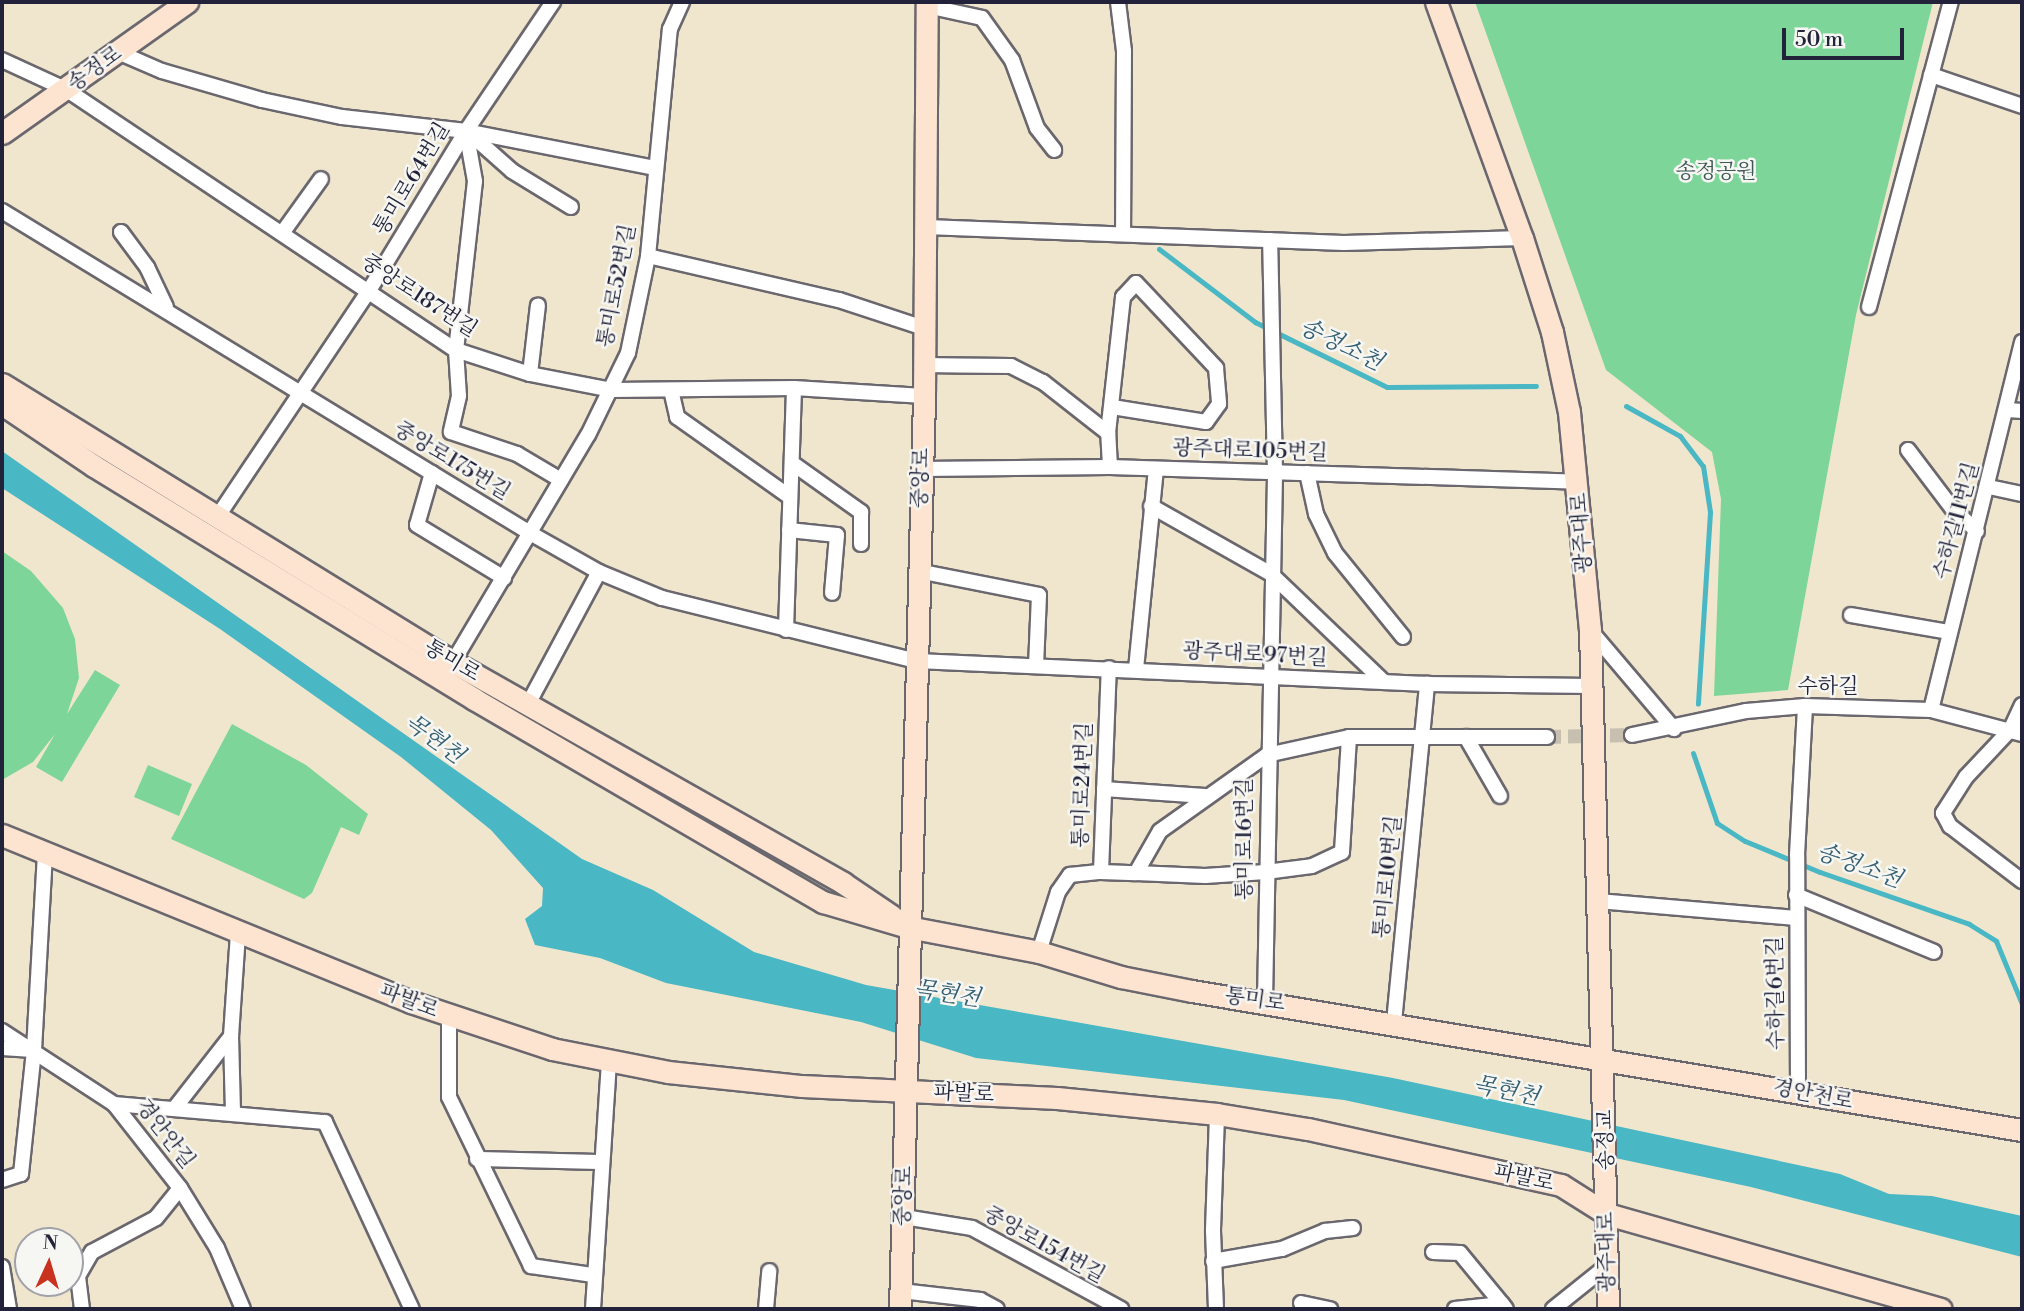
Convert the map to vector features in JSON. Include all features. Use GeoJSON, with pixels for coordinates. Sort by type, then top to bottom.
{"type":"FeatureCollection","features":[{"type":"Feature","properties":{"kind":"street","name":"송정로"},"geometry":{"type":"LineString","coordinates":[[2,133],[67,90],[187,2]]}},
{"type":"Feature","properties":{"kind":"street","name":"통미로64번길"},"geometry":{"type":"LineString","coordinates":[[216,519],[299,391],[370,289],[466,131],[553,2]]}},
{"type":"Feature","properties":{"kind":"street","name":"통미로52번길"},"geometry":{"type":"LineString","coordinates":[[453,662],[612,390],[628,353],[648,256],[654,168],[670,29],[682,2]]}},
{"type":"Feature","properties":{"kind":"street"},"geometry":{"type":"LineString","coordinates":[[1118,2],[1124,51],[1123,231]]}},
{"type":"Feature","properties":{"kind":"street","name":"광주대로"},"geometry":{"type":"LineString","coordinates":[[1436,2],[1522,238],[1552,332],[1569,412],[1578,482],[1590,630],[1605,1087]]}},
{"type":"Feature","properties":{"kind":"street"},"geometry":{"type":"LineString","coordinates":[[1869,307],[1951,2]]}},
{"type":"Feature","properties":{"kind":"street"},"geometry":{"type":"LineString","coordinates":[[927,4],[982,18],[1012,60],[1037,128],[1054,150]]}},
{"type":"Feature","properties":{"kind":"street","name":"중앙로"},"geometry":{"type":"LineString","coordinates":[[901,1300],[910,955],[908,927],[924,396],[927,4]]}},
{"type":"Feature","properties":{"kind":"street"},"geometry":{"type":"LineString","coordinates":[[118,52],[162,71],[262,100],[342,117],[466,131],[654,168]]}},
{"type":"Feature","properties":{"kind":"street","name":"중앙로187번길"},"geometry":{"type":"LineString","coordinates":[[5,62],[67,90],[370,289],[456,350],[530,374],[612,390],[794,388],[924,396]]}},
{"type":"Feature","properties":{"kind":"street"},"geometry":{"type":"LineString","coordinates":[[1931,75],[2022,106]]}},
{"type":"Feature","properties":{"kind":"street"},"geometry":{"type":"LineString","coordinates":[[466,131],[512,171],[571,207]]}},
{"type":"Feature","properties":{"kind":"street"},"geometry":{"type":"LineString","coordinates":[[466,131],[475,181],[456,350],[459,396],[451,432],[517,454],[561,480]]}},
{"type":"Feature","properties":{"kind":"street"},"geometry":{"type":"LineString","coordinates":[[283,232],[321,179]]}},
{"type":"Feature","properties":{"kind":"street","name":"중앙로175번길"},"geometry":{"type":"LineString","coordinates":[[2,211],[432,474],[599,572],[662,598],[917,661]]}},
{"type":"Feature","properties":{"kind":"street"},"geometry":{"type":"LineString","coordinates":[[926,227],[1123,231],[1344,243],[1522,238]]}},
{"type":"Feature","properties":{"kind":"street"},"geometry":{"type":"LineString","coordinates":[[121,232],[147,267],[166,309]]}},
{"type":"Feature","properties":{"kind":"street","name":"통미로16번길"},"geometry":{"type":"LineString","coordinates":[[1265,1001],[1268,678],[1275,473],[1270,240]]}},
{"type":"Feature","properties":{"kind":"street"},"geometry":{"type":"LineString","coordinates":[[648,256],[839,300],[925,328]]}},
{"type":"Feature","properties":{"kind":"street"},"geometry":{"type":"LineString","coordinates":[[1110,467],[1108,433],[1123,297],[1136,284],[1216,368],[1219,404],[1206,422],[1112,407]]}},
{"type":"Feature","properties":{"kind":"street"},"geometry":{"type":"LineString","coordinates":[[530,374],[538,305]]}},
{"type":"Feature","properties":{"kind":"street","name":"수하길11번길"},"geometry":{"type":"LineString","coordinates":[[1931,710],[1949,632],[1989,487],[2015,411],[2022,342]]}},
{"type":"Feature","properties":{"kind":"street"},"geometry":{"type":"LineString","coordinates":[[924,365],[1011,366],[1043,382],[1108,433]]}},
{"type":"Feature","properties":{"kind":"street","name":"통미로"},"geometry":{"type":"LineString","coordinates":[[2,384],[216,519],[453,662],[843,883],[908,927]]}},
{"type":"Feature","properties":{"kind":"street"},"geometry":{"type":"LineString","coordinates":[[786,630],[794,388]]}},
{"type":"Feature","properties":{"kind":"street"},"geometry":{"type":"LineString","coordinates":[[671,390],[677,417],[790,497]]}},
{"type":"Feature","properties":{"kind":"street","name":"통미로"},"geometry":{"type":"LineString","coordinates":[[2,404],[462,692],[822,902],[908,927],[1039,952],[1121,977],[1604,1058]]}},
{"type":"Feature","properties":{"kind":"street"},"geometry":{"type":"LineString","coordinates":[[1908,450],[1952,508],[1977,531]]}},
{"type":"Feature","properties":{"kind":"street"},"geometry":{"type":"LineString","coordinates":[[792,463],[861,512],[861,544]]}},
{"type":"Feature","properties":{"kind":"street","name":"광주대로105번길"},"geometry":{"type":"LineString","coordinates":[[921,469],[1110,467],[1578,482]]}},
{"type":"Feature","properties":{"kind":"street"},"geometry":{"type":"LineString","coordinates":[[1136,669],[1156,469]]}},
{"type":"Feature","properties":{"kind":"street"},"geometry":{"type":"LineString","coordinates":[[432,474],[416,525],[504,578]]}},
{"type":"Feature","properties":{"kind":"street"},"geometry":{"type":"LineString","coordinates":[[1307,474],[1316,514],[1335,554],[1403,637]]}},
{"type":"Feature","properties":{"kind":"street"},"geometry":{"type":"LineString","coordinates":[[1989,487],[2022,494]]}},
{"type":"Feature","properties":{"kind":"street"},"geometry":{"type":"LineString","coordinates":[[1151,506],[1271,574],[1384,682]]}},
{"type":"Feature","properties":{"kind":"street"},"geometry":{"type":"LineString","coordinates":[[789,530],[836,535],[832,593]]}},
{"type":"Feature","properties":{"kind":"street"},"geometry":{"type":"LineString","coordinates":[[918,571],[1039,595],[1036,666]]}},
{"type":"Feature","properties":{"kind":"street"},"geometry":{"type":"LineString","coordinates":[[527,706],[599,572]]}},
{"type":"Feature","properties":{"kind":"street"},"geometry":{"type":"LineString","coordinates":[[1851,615],[1949,632]]}},
{"type":"Feature","properties":{"kind":"street"},"geometry":{"type":"LineString","coordinates":[[1590,630],[1674,729]]}},
{"type":"Feature","properties":{"kind":"street","name":"광주대로97번길"},"geometry":{"type":"LineString","coordinates":[[917,661],[1427,684],[1592,686]]}},
{"type":"Feature","properties":{"kind":"street","name":"통미로24번길"},"geometry":{"type":"LineString","coordinates":[[1039,952],[1054,901],[1070,875],[1101,872],[1109,668]]}},
{"type":"Feature","properties":{"kind":"street","name":"통미로10번길"},"geometry":{"type":"LineString","coordinates":[[1394,1022],[1424,737],[1427,684]]}},
{"type":"Feature","properties":{"kind":"street"},"geometry":{"type":"LineString","coordinates":[[2022,705],[2017,731],[1966,777],[1943,813],[1950,826],[2022,881]]}},
{"type":"Feature","properties":{"kind":"street","name":"수하길"},"geometry":{"type":"LineString","coordinates":[[1632,735],[1674,729],[1746,711],[1805,706],[1931,710],[2017,731]]}},
{"type":"Feature","properties":{"kind":"street","name":"수하길6번길"},"geometry":{"type":"LineString","coordinates":[[1798,1090],[1796,895],[1805,706]]}},
{"type":"Feature","properties":{"kind":"street"},"geometry":{"type":"LineString","coordinates":[[1101,872],[1205,876],[1266,872],[1311,866],[1342,852],[1349,737]]}},
{"type":"Feature","properties":{"kind":"street"},"geometry":{"type":"LineString","coordinates":[[1136,873],[1160,831],[1205,796],[1267,755],[1349,737],[1547,737]]}},
{"type":"Feature","properties":{"kind":"street"},"geometry":{"type":"LineString","coordinates":[[1466,737],[1500,796]]}},
{"type":"Feature","properties":{"kind":"street"},"geometry":{"type":"LineString","coordinates":[[1104,789],[1205,796]]}},
{"type":"Feature","properties":{"kind":"street","name":"파발로"},"geometry":{"type":"LineString","coordinates":[[2,835],[238,934],[449,1016],[552,1049],[609,1062],[775,1083],[906,1087],[1057,1098],[1217,1114],[1308,1129],[1561,1185],[1607,1204],[1883,1301],[1941,1309]]}},
{"type":"Feature","properties":{"kind":"street"},"geometry":{"type":"LineString","coordinates":[[2,1180],[21,1174],[34,1050],[45,853]]}},
{"type":"Feature","properties":{"kind":"street"},"geometry":{"type":"LineString","coordinates":[[1796,895],[1934,952]]}},
{"type":"Feature","properties":{"kind":"street"},"geometry":{"type":"LineString","coordinates":[[1598,901],[1796,918]]}},
{"type":"Feature","properties":{"kind":"street"},"geometry":{"type":"LineString","coordinates":[[233,1113],[231,1036],[238,934]]}},
{"type":"Feature","properties":{"kind":"street"},"geometry":{"type":"LineString","coordinates":[[449,1016],[449,1097],[531,1266],[593,1275]]}},
{"type":"Feature","properties":{"kind":"street","name":"경안안길"},"geometry":{"type":"LineString","coordinates":[[2,1031],[114,1104],[180,1188],[217,1248],[243,1309]]}},
{"type":"Feature","properties":{"kind":"street"},"geometry":{"type":"LineString","coordinates":[[174,1109],[231,1036]]}},
{"type":"Feature","properties":{"kind":"street"},"geometry":{"type":"LineString","coordinates":[[2,1048],[34,1050]]}},
{"type":"Feature","properties":{"kind":"street","name":"경안천로"},"geometry":{"type":"LineString","coordinates":[[1604,1058],[2022,1130]]}},
{"type":"Feature","properties":{"kind":"street"},"geometry":{"type":"LineString","coordinates":[[593,1309],[593,1275],[609,1062]]}},
{"type":"Feature","properties":{"kind":"street","name":"송정교"},"geometry":{"type":"LineString","coordinates":[[1605,1087],[1607,1204]]}},
{"type":"Feature","properties":{"kind":"street"},"geometry":{"type":"LineString","coordinates":[[114,1104],[326,1122],[412,1309]]}},
{"type":"Feature","properties":{"kind":"street"},"geometry":{"type":"LineString","coordinates":[[1216,1309],[1213,1261],[1217,1114]]}},
{"type":"Feature","properties":{"kind":"street"},"geometry":{"type":"LineString","coordinates":[[477,1159],[601,1161]]}},
{"type":"Feature","properties":{"kind":"street"},"geometry":{"type":"LineString","coordinates":[[82,1309],[78,1276],[92,1252],[156,1218],[180,1188]]}},
{"type":"Feature","properties":{"kind":"street","name":"광주대로"},"geometry":{"type":"LineString","coordinates":[[1607,1204],[1608,1309]]}},
{"type":"Feature","properties":{"kind":"street","name":"중앙로154번길"},"geometry":{"type":"LineString","coordinates":[[904,1217],[972,1228],[1121,1309]]}},
{"type":"Feature","properties":{"kind":"street"},"geometry":{"type":"LineString","coordinates":[[1213,1261],[1282,1249],[1325,1231],[1353,1228]]}},
{"type":"Feature","properties":{"kind":"street"},"geometry":{"type":"LineString","coordinates":[[1433,1251],[1460,1253],[1504,1307]]}},
{"type":"Feature","properties":{"kind":"street"},"geometry":{"type":"LineString","coordinates":[[1553,1309],[1608,1265]]}},
{"type":"Feature","properties":{"kind":"street"},"geometry":{"type":"LineString","coordinates":[[2,1268],[9,1309],[2,1308]]}},
{"type":"Feature","properties":{"kind":"street"},"geometry":{"type":"LineString","coordinates":[[766,1309],[769,1271]]}},
{"type":"Feature","properties":{"kind":"street"},"geometry":{"type":"LineString","coordinates":[[901,1300],[980,1300],[997,1309]]}},
{"type":"Feature","properties":{"kind":"street"},"geometry":{"type":"LineString","coordinates":[[1301,1303],[1330,1309]]}},
{"type":"Feature","properties":{"kind":"street"},"geometry":{"type":"LineString","coordinates":[[1455,1309],[1504,1307]]}},
{"type":"Feature","properties":{"kind":"green space","name":"송정공원"},"geometry":{"type":"Polygon","coordinates":[[[1475,2],[1933,2],[1856,315],[1788,690],[1714,696],[1721,499],[1712,452],[1606,370],[1475,2]]]}},
{"type":"Feature","properties":{"kind":"green space"},"geometry":{"type":"Polygon","coordinates":[[[2,551],[31,571],[63,608],[75,639],[79,678],[67,714],[95,670],[120,685],[62,782],[36,767],[55,734],[33,762],[2,780],[2,551]]]}},
{"type":"Feature","properties":{"kind":"green space"},"geometry":{"type":"Polygon","coordinates":[[[232,724],[306,765],[368,814],[359,835],[341,827],[312,893],[304,899],[171,839],[232,724]]]}},
{"type":"Feature","properties":{"kind":"green space"},"geometry":{"type":"Polygon","coordinates":[[[148,765],[192,784],[179,816],[134,797],[148,765]]]}},
{"type":"Feature","properties":{"kind":"water"},"geometry":{"type":"Polygon","coordinates":[[[2,451],[582,859],[653,890],[754,952],[866,985],[1393,1078],[1840,1174],[1889,1194],[1932,1196],[2022,1216],[2022,1257],[1751,1187],[1344,1100],[976,1058],[861,1022],[666,983],[600,958],[535,945],[525,919],[542,906],[543,888],[491,830],[401,757],[220,629],[2,488],[2,451]]]}},
{"type":"Feature","properties":{"kind":"waterway","name":"송정소천"},"geometry":{"type":"LineString","coordinates":[[1159,249],[1255,322],[1387,387],[1536,386]]}},
{"type":"Feature","properties":{"kind":"waterway","name":"송정소천"},"geometry":{"type":"LineString","coordinates":[[1626,406],[1680,436],[1703,466],[1710,512],[1698,704]]}},
{"type":"Feature","properties":{"kind":"waterway","name":"송정소천"},"geometry":{"type":"LineString","coordinates":[[1693,753],[1717,823],[1745,841],[1820,872],[1969,924],[1996,941],[2022,1004]]}},
{"type":"Feature","properties":{"kind":"tunnel"},"geometry":{"type":"LineString","coordinates":[[1547,737],[1632,735]]}},
{"type":"Feature","properties":{"kind":"water label","name":"목현천"},"geometry":{"type":"Point","coordinates":[434,739]}},
{"type":"Feature","properties":{"kind":"water label","name":"목현천"},"geometry":{"type":"Point","coordinates":[947,994]}},
{"type":"Feature","properties":{"kind":"water label","name":"목현천"},"geometry":{"type":"Point","coordinates":[1506,1091]}}]}
